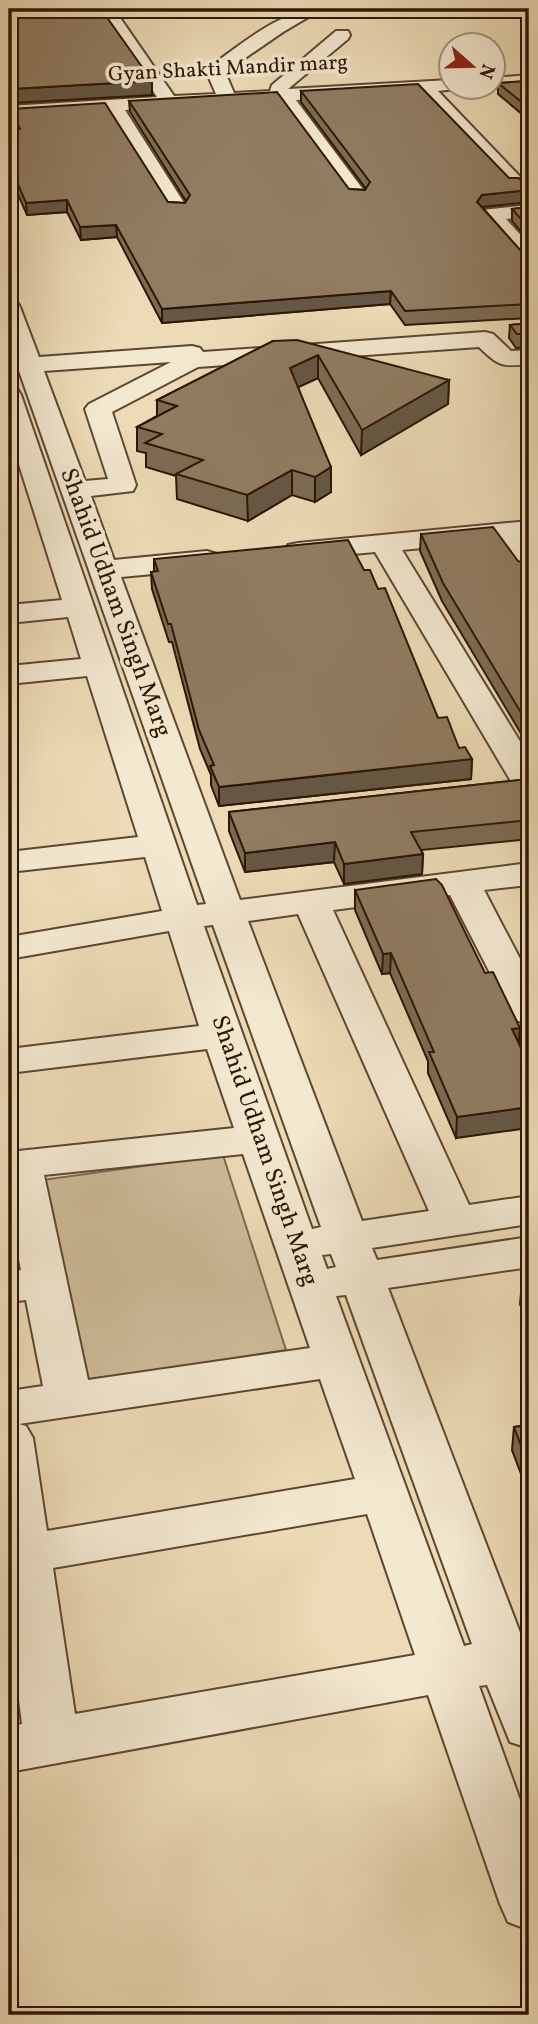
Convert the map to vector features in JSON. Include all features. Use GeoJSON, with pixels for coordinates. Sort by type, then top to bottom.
{"type":"FeatureCollection","features":[{"type":"Feature","properties":{"kind":"street"},"geometry":{"type":"LineString","coordinates":[[106,9],[165,96]]}},
{"type":"Feature","properties":{"kind":"street"},"geometry":{"type":"LineString","coordinates":[[507,9],[529,11]]}},
{"type":"Feature","properties":{"kind":"street"},"geometry":{"type":"LineString","coordinates":[[330,19],[280,92],[358,196]]}},
{"type":"Feature","properties":{"kind":"street"},"geometry":{"type":"LineString","coordinates":[[227,96],[215,71],[277,27],[330,19]]}},
{"type":"Feature","properties":{"kind":"street"},"geometry":{"type":"LineString","coordinates":[[506,76],[529,75]]}},
{"type":"Feature","properties":{"kind":"street"},"geometry":{"type":"LineString","coordinates":[[127,80],[152,79]]}},
{"type":"Feature","properties":{"kind":"street"},"geometry":{"type":"LineString","coordinates":[[506,82],[529,80]]}},
{"type":"Feature","properties":{"kind":"street","name":"Gyan Shakti Mandir marg"},"geometry":{"type":"LineString","coordinates":[[9,112],[436,81]]}},
{"type":"Feature","properties":{"kind":"street","name":"Gyan Shakti Mandir marg"},"geometry":{"type":"LineString","coordinates":[[280,92],[436,86]]}},
{"type":"Feature","properties":{"kind":"street"},"geometry":{"type":"LineString","coordinates":[[424,87],[517,184]]}},
{"type":"Feature","properties":{"kind":"street","name":"Gyan Shakti Mandir marg"},"geometry":{"type":"LineString","coordinates":[[9,105],[165,96],[227,96]]}},
{"type":"Feature","properties":{"kind":"street"},"geometry":{"type":"LineString","coordinates":[[113,106],[178,209]]}},
{"type":"Feature","properties":{"kind":"street"},"geometry":{"type":"LineString","coordinates":[[421,113],[447,111]]}},
{"type":"Feature","properties":{"kind":"street"},"geometry":{"type":"LineString","coordinates":[[275,122],[328,119]]}},
{"type":"Feature","properties":{"kind":"street"},"geometry":{"type":"LineString","coordinates":[[103,133],[156,130]]}},
{"type":"Feature","properties":{"kind":"street"},"geometry":{"type":"LineString","coordinates":[[529,211],[489,214],[529,256]]}},
{"type":"Feature","properties":{"kind":"street","name":"Shahid Udham Singh Marg"},"geometry":{"type":"LineString","coordinates":[[9,307],[30,443],[79,607],[259,1139],[529,1904]]}},
{"type":"Feature","properties":{"kind":"street"},"geometry":{"type":"LineString","coordinates":[[19,380],[502,329]]}},
{"type":"Feature","properties":{"kind":"street"},"geometry":{"type":"LineString","coordinates":[[74,490],[123,485],[98,409],[193,360],[485,339],[505,359],[529,357]]}},
{"type":"Feature","properties":{"kind":"street","name":"Shahid Udham Singh Marg"},"geometry":{"type":"LineString","coordinates":[[30,443],[74,490],[103,570],[208,821],[227,912],[529,1726]]}},
{"type":"Feature","properties":{"kind":"street"},"geometry":{"type":"LineString","coordinates":[[277,553],[529,529]]}},
{"type":"Feature","properties":{"kind":"street"},"geometry":{"type":"LineString","coordinates":[[500,532],[529,571]]}},
{"type":"Feature","properties":{"kind":"street"},"geometry":{"type":"LineString","coordinates":[[384,543],[520,786]]}},
{"type":"Feature","properties":{"kind":"street"},"geometry":{"type":"LineString","coordinates":[[103,570],[237,557]]}},
{"type":"Feature","properties":{"kind":"street"},"geometry":{"type":"LineString","coordinates":[[9,614],[79,607]]}},
{"type":"Feature","properties":{"kind":"street"},"geometry":{"type":"LineString","coordinates":[[9,675],[99,666]]}},
{"type":"Feature","properties":{"kind":"street"},"geometry":{"type":"LineString","coordinates":[[9,862],[159,845]]}},
{"type":"Feature","properties":{"kind":"street"},"geometry":{"type":"LineString","coordinates":[[9,948],[183,918],[529,874]]}},
{"type":"Feature","properties":{"kind":"street"},"geometry":{"type":"LineString","coordinates":[[462,883],[529,1012]]}},
{"type":"Feature","properties":{"kind":"street"},"geometry":{"type":"LineString","coordinates":[[311,902],[455,1220]]}},
{"type":"Feature","properties":{"kind":"street"},"geometry":{"type":"LineString","coordinates":[[9,1060],[223,1035]]}},
{"type":"Feature","properties":{"kind":"street"},"geometry":{"type":"LineString","coordinates":[[69,1400],[27,1284],[15,1164],[259,1139]]}},
{"type":"Feature","properties":{"kind":"street"},"geometry":{"type":"LineString","coordinates":[[297,1245],[529,1210]]}},
{"type":"Feature","properties":{"kind":"street"},"geometry":{"type":"LineString","coordinates":[[311,1285],[529,1252]]}},
{"type":"Feature","properties":{"kind":"street"},"geometry":{"type":"LineString","coordinates":[[9,1408],[338,1360]]}},
{"type":"Feature","properties":{"kind":"street"},"geometry":{"type":"LineString","coordinates":[[9,1438],[24,1554],[30,1746],[505,1660]]}},
{"type":"Feature","properties":{"kind":"street"},"geometry":{"type":"LineString","coordinates":[[24,1554],[384,1493]]}},
{"type":"Feature","properties":{"kind":"shaded area"},"geometry":{"type":"Polygon","coordinates":[[[223,1155],[286,1350],[86,1381],[42,1180],[223,1155]]]}},
{"type":"Feature","properties":{"kind":"building"},"geometry":{"type":"Polygon","coordinates":[[[9,9],[101,9],[152,81],[11,89],[9,9]]]}},
{"type":"Feature","properties":{"kind":"building"},"geometry":{"type":"Polygon","coordinates":[[[529,81],[529,108],[506,89],[506,82],[529,81]]]}},
{"type":"Feature","properties":{"kind":"building"},"geometry":{"type":"Polygon","coordinates":[[[418,84],[509,178],[519,178],[529,190],[482,195],[477,202],[520,250],[529,253],[529,304],[405,311],[391,291],[162,309],[116,225],[80,227],[67,200],[26,203],[9,164],[9,130],[20,129],[11,109],[105,103],[168,202],[185,203],[190,195],[129,101],[277,92],[349,189],[365,190],[370,182],[301,91],[418,84]]]}},
{"type":"Feature","properties":{"kind":"building"},"geometry":{"type":"Polygon","coordinates":[[[529,207],[529,228],[512,209],[529,207]]]}},
{"type":"Feature","properties":{"kind":"building"},"geometry":{"type":"Polygon","coordinates":[[[529,323],[529,334],[517,334],[510,325],[529,323]]]}},
{"type":"Feature","properties":{"kind":"building"},"geometry":{"type":"Polygon","coordinates":[[[297,340],[449,380],[362,430],[318,355],[290,368],[331,467],[315,477],[292,470],[247,495],[176,474],[203,460],[145,443],[162,434],[137,427],[177,406],[157,400],[273,341],[297,340]]]}},
{"type":"Feature","properties":{"kind":"building"},"geometry":{"type":"Polygon","coordinates":[[[493,527],[518,561],[529,565],[529,726],[443,583],[421,534],[493,527]]]}},
{"type":"Feature","properties":{"kind":"building"},"geometry":{"type":"Polygon","coordinates":[[[348,540],[364,570],[370,570],[378,589],[385,588],[438,718],[447,717],[459,748],[465,747],[472,759],[219,787],[210,766],[214,765],[199,730],[171,624],[168,624],[151,572],[158,571],[154,559],[348,540]]]}},
{"type":"Feature","properties":{"kind":"building"},"geometry":{"type":"Polygon","coordinates":[[[529,779],[529,820],[411,832],[423,854],[344,864],[335,842],[245,853],[229,812],[529,779]]]}},
{"type":"Feature","properties":{"kind":"building"},"geometry":{"type":"Polygon","coordinates":[[[436,879],[442,885],[485,973],[493,972],[520,1028],[512,1029],[529,1065],[529,1107],[457,1117],[429,1052],[434,1052],[391,953],[383,954],[355,890],[436,879]]]}},
{"type":"Feature","properties":{"kind":"building"},"geometry":{"type":"Polygon","coordinates":[[[529,1281],[529,1300],[522,1282],[529,1281]]]}},
{"type":"Feature","properties":{"kind":"building"},"geometry":{"type":"Polygon","coordinates":[[[529,1425],[529,1467],[514,1427],[529,1425]]]}}]}
